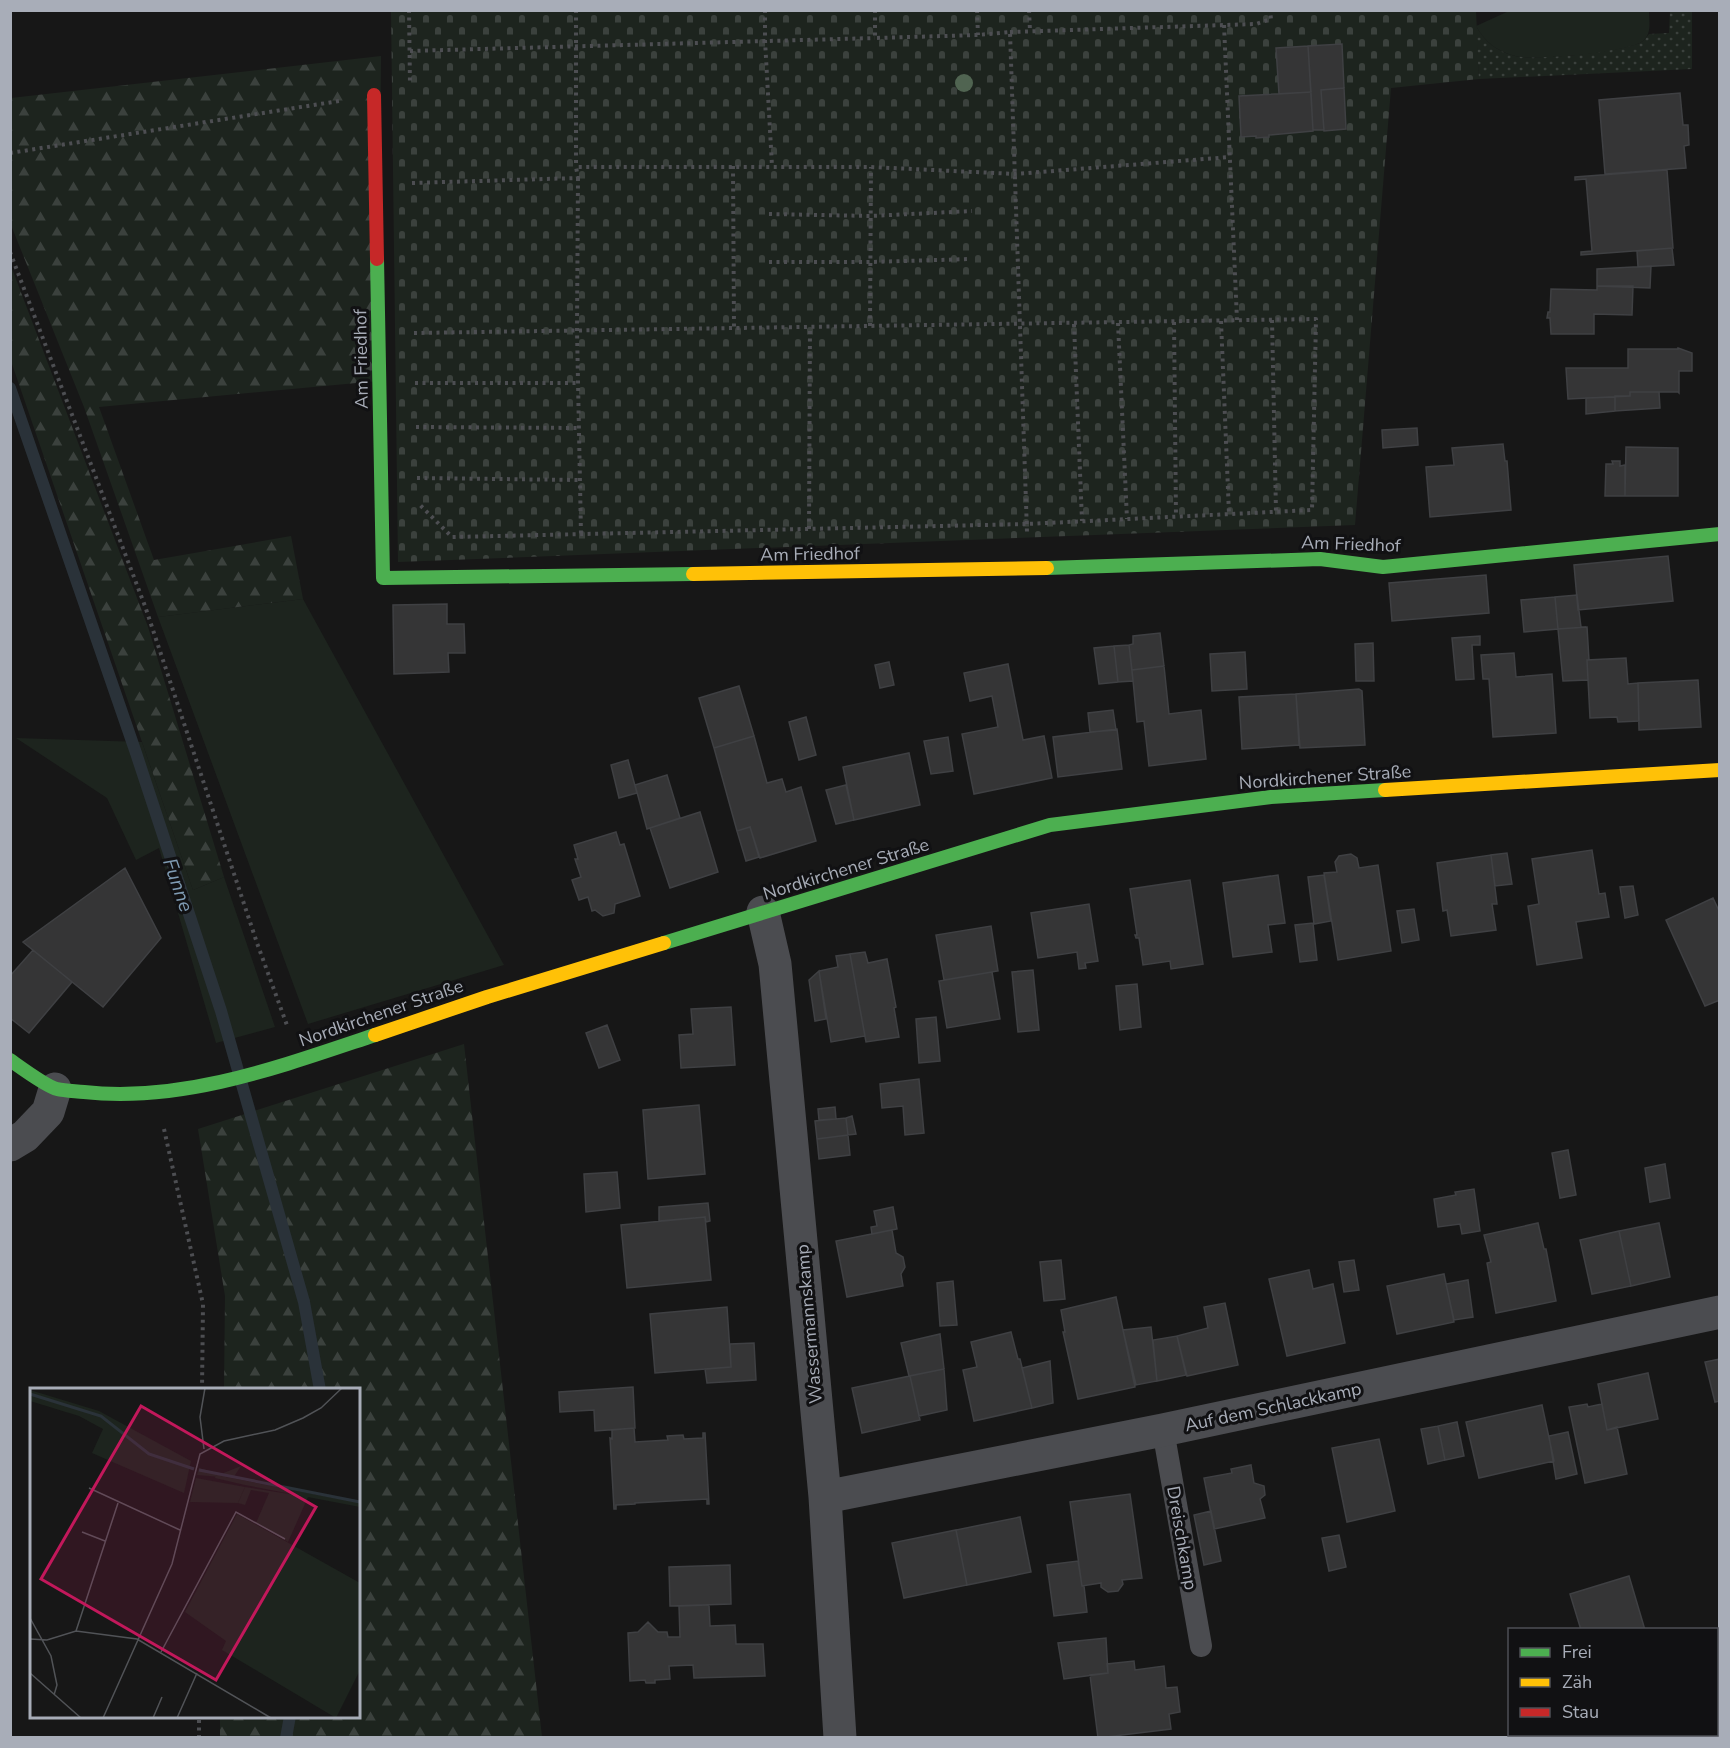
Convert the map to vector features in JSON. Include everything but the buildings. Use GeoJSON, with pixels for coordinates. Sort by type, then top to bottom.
{"type":"FeatureCollection","features":[{"type":"Feature","properties":{"kind":"street","name":"Am Friedhof"},"geometry":{"type":"LineString","coordinates":[[374,95],[383,579],[1028,569],[1320,558],[1383,567],[1719,534]]}},
{"type":"Feature","properties":{"kind":"street","name":"Nordkirchener Straße"},"geometry":{"type":"LineString","coordinates":[[10,1060],[55,1089],[110,1095],[156,1093],[199,1087],[300,1060],[487,997],[1050,825],[1271,797],[1719,770]]}},
{"type":"Feature","properties":{"kind":"street","name":"Wassermannskamp"},"geometry":{"type":"LineString","coordinates":[[763,912],[775,964],[825,1497],[840,1737]]}},
{"type":"Feature","properties":{"kind":"street"},"geometry":{"type":"LineString","coordinates":[[10,1145],[25,1136],[48,1112],[55,1089]]}},
{"type":"Feature","properties":{"kind":"street","name":"Auf dem Schlackkamp"},"geometry":{"type":"LineString","coordinates":[[825,1497],[1163,1430],[1719,1312]]}},
{"type":"Feature","properties":{"kind":"lane","name":"Dreischkamp"},"geometry":{"type":"LineString","coordinates":[[1163,1430],[1201,1646]]}},
{"type":"Feature","properties":{"kind":"path"},"geometry":{"type":"LineString","coordinates":[[576,10],[580,534]]}},
{"type":"Feature","properties":{"kind":"path"},"geometry":{"type":"LineString","coordinates":[[765,10],[772,166]]}},
{"type":"Feature","properties":{"kind":"path"},"geometry":{"type":"LineString","coordinates":[[874,10],[875,38]]}},
{"type":"Feature","properties":{"kind":"path"},"geometry":{"type":"LineString","coordinates":[[977,10],[978,35]]}},
{"type":"Feature","properties":{"kind":"path"},"geometry":{"type":"LineString","coordinates":[[1029,10],[1030,31]]}},
{"type":"Feature","properties":{"kind":"path"},"geometry":{"type":"LineString","coordinates":[[410,51],[978,35],[1030,31],[1256,24],[1271,19],[1270,10]]}},
{"type":"Feature","properties":{"kind":"path"},"geometry":{"type":"LineString","coordinates":[[1224,25],[1238,321]]}},
{"type":"Feature","properties":{"kind":"path"},"geometry":{"type":"LineString","coordinates":[[1011,32],[1028,569]]}},
{"type":"Feature","properties":{"kind":"path"},"geometry":{"type":"LineString","coordinates":[[10,153],[374,95]]}},
{"type":"Feature","properties":{"kind":"path"},"geometry":{"type":"LineString","coordinates":[[576,167],[871,167],[1015,174],[1230,157]]}},
{"type":"Feature","properties":{"kind":"path"},"geometry":{"type":"LineString","coordinates":[[733,166],[734,328]]}},
{"type":"Feature","properties":{"kind":"path"},"geometry":{"type":"LineString","coordinates":[[870,326],[871,167]]}},
{"type":"Feature","properties":{"kind":"path"},"geometry":{"type":"LineString","coordinates":[[412,183],[578,178]]}},
{"type":"Feature","properties":{"kind":"path"},"geometry":{"type":"LineString","coordinates":[[769,214],[871,216],[972,211]]}},
{"type":"Feature","properties":{"kind":"path"},"geometry":{"type":"LineString","coordinates":[[10,252],[145,606],[257,943],[300,1060]]}},
{"type":"Feature","properties":{"kind":"path"},"geometry":{"type":"LineString","coordinates":[[769,262],[971,259]]}},
{"type":"Feature","properties":{"kind":"path"},"geometry":{"type":"LineString","coordinates":[[414,343],[414,333],[1316,319],[1312,510],[1027,524],[452,537],[416,501]]}},
{"type":"Feature","properties":{"kind":"path"},"geometry":{"type":"LineString","coordinates":[[1272,320],[1276,512]]}},
{"type":"Feature","properties":{"kind":"path"},"geometry":{"type":"LineString","coordinates":[[1221,321],[1229,514]]}},
{"type":"Feature","properties":{"kind":"path"},"geometry":{"type":"LineString","coordinates":[[1174,322],[1176,517]]}},
{"type":"Feature","properties":{"kind":"path"},"geometry":{"type":"LineString","coordinates":[[1118,323],[1127,519]]}},
{"type":"Feature","properties":{"kind":"path"},"geometry":{"type":"LineString","coordinates":[[1074,324],[1082,521]]}},
{"type":"Feature","properties":{"kind":"path"},"geometry":{"type":"LineString","coordinates":[[809,529],[810,327]]}},
{"type":"Feature","properties":{"kind":"path"},"geometry":{"type":"LineString","coordinates":[[414,373],[414,383],[578,383]]}},
{"type":"Feature","properties":{"kind":"path"},"geometry":{"type":"LineString","coordinates":[[415,437],[415,427],[579,428]]}},
{"type":"Feature","properties":{"kind":"path"},"geometry":{"type":"LineString","coordinates":[[416,467],[416,489]]}},
{"type":"Feature","properties":{"kind":"path"},"geometry":{"type":"LineString","coordinates":[[416,478],[579,480]]}},
{"type":"Feature","properties":{"kind":"path"},"geometry":{"type":"LineString","coordinates":[[156,1093],[203,1304],[202,1388]]}},
{"type":"Feature","properties":{"kind":"path"},"geometry":{"type":"LineString","coordinates":[[199,1718],[199,1737]]}},
{"type":"Feature","properties":{"kind":"green space"},"geometry":{"type":"Polygon","coordinates":[[[391,11],[1476,11],[1479,79],[1391,88],[1355,525],[398,562],[391,11]]]}},
{"type":"Feature","properties":{"kind":"green space"},"geometry":{"type":"Polygon","coordinates":[[[1509,11],[1649,11],[1648,35],[1643,41],[1634,45],[1601,52],[1541,57],[1515,56],[1497,49],[1483,37],[1476,26],[1509,11]]]}},
{"type":"Feature","properties":{"kind":"green space"},"geometry":{"type":"Polygon","coordinates":[[[1670,11],[1692,11],[1692,69],[1479,79],[1476,26],[1492,45],[1508,54],[1525,57],[1560,56],[1620,49],[1643,41],[1649,34],[1669,33],[1670,11]]]}},
{"type":"Feature","properties":{"kind":"green space"},"geometry":{"type":"Polygon","coordinates":[[[381,56],[378,381],[99,407],[154,560],[291,536],[303,599],[158,617],[84,407],[11,225],[11,98],[381,56]]]}},
{"type":"Feature","properties":{"kind":"green space"},"geometry":{"type":"Polygon","coordinates":[[[11,266],[148,627],[224,877],[193,890],[11,361],[11,266]]]}},
{"type":"Feature","properties":{"kind":"green space"},"geometry":{"type":"Polygon","coordinates":[[[303,599],[504,965],[308,1024],[158,617],[303,599]]]}},
{"type":"Feature","properties":{"kind":"green space"},"geometry":{"type":"Polygon","coordinates":[[[16,738],[142,742],[193,890],[224,877],[275,1027],[216,1043],[159,848],[136,860],[107,798],[16,738]]]}},
{"type":"Feature","properties":{"kind":"green space"},"geometry":{"type":"Polygon","coordinates":[[[464,1044],[542,1737],[220,1737],[220,1718],[360,1718],[360,1388],[224,1388],[225,1296],[198,1129],[464,1044]]]}},
{"type":"Feature","properties":{"kind":"waterway","name":"Funne"},"geometry":{"type":"LineString","coordinates":[[10,388],[136,753],[221,1011],[304,1302],[320,1388]]}},
{"type":"Feature","properties":{"kind":"waterway","name":"Funne"},"geometry":{"type":"LineString","coordinates":[[286,1738],[290,1718]]}},
{"type":"Feature","properties":{"kind":"traffic: fast"},"geometry":{"type":"LineString","coordinates":[[377,259],[383,578],[693,574]]}},
{"type":"Feature","properties":{"kind":"traffic: fast"},"geometry":{"type":"LineString","coordinates":[[1047,568],[1320,559],[1383,567],[1720,534]]}},
{"type":"Feature","properties":{"kind":"traffic: fast"},"geometry":{"type":"LineString","coordinates":[[664,943],[1050,825],[1271,797],[1385,790]]}},
{"type":"Feature","properties":{"kind":"traffic: fast"},"geometry":{"type":"LineString","coordinates":[[10,1060],[40,1081],[57,1089],[121,1094],[158,1092],[195,1087],[268,1070],[375,1035]]}},
{"type":"Feature","properties":{"kind":"traffic: slow"},"geometry":{"type":"LineString","coordinates":[[693,574],[1047,568]]}},
{"type":"Feature","properties":{"kind":"traffic: slow"},"geometry":{"type":"LineString","coordinates":[[1385,790],[1720,770]]}},
{"type":"Feature","properties":{"kind":"traffic: slow"},"geometry":{"type":"LineString","coordinates":[[375,1035],[487,997],[664,943]]}},
{"type":"Feature","properties":{"kind":"traffic: jam"},"geometry":{"type":"LineString","coordinates":[[374,95],[377,259]]}}]}
